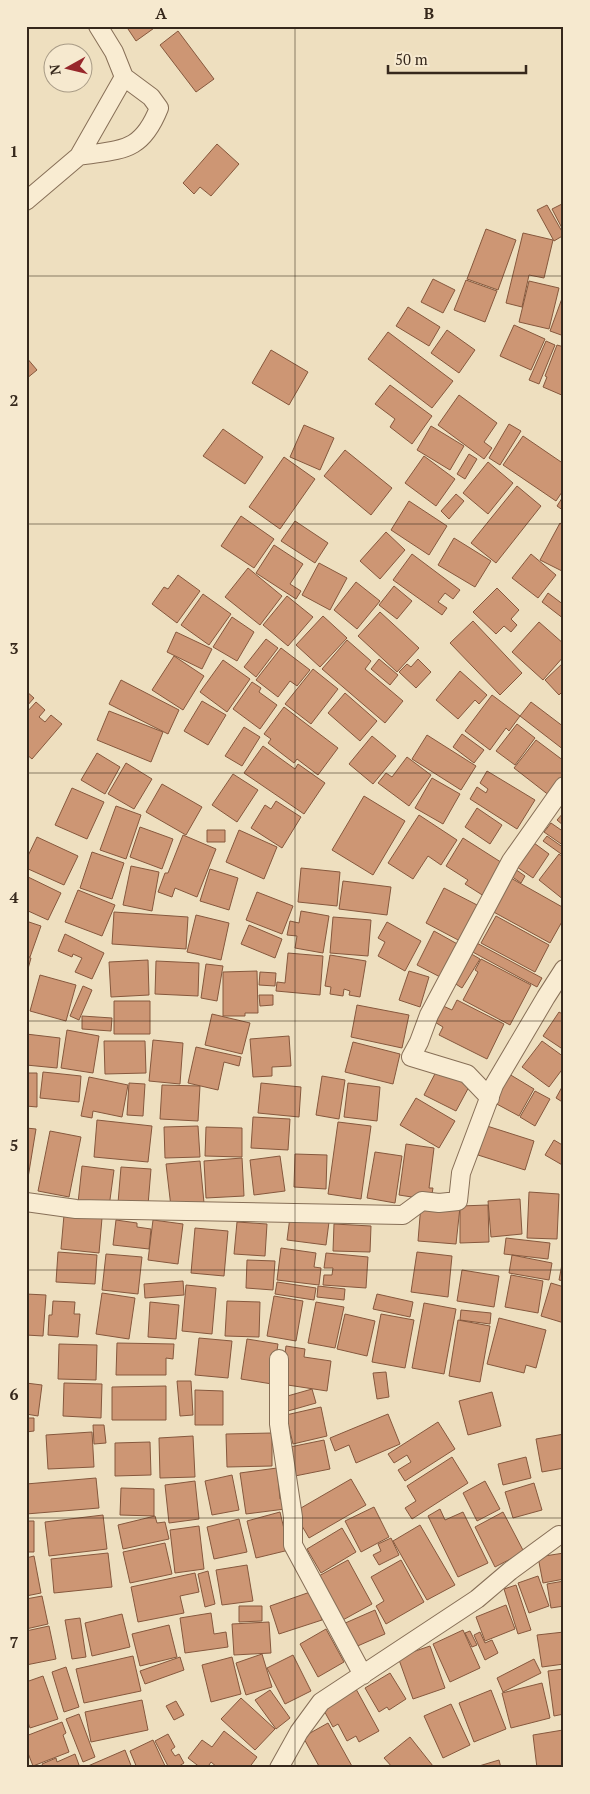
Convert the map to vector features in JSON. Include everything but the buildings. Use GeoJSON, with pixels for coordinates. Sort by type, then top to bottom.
{"type":"FeatureCollection","features":[{"type":"Feature","properties":{"kind":"street"},"geometry":{"type":"LineString","coordinates":[[79,156],[126,148],[142,138],[152,125],[159,108],[151,97],[124,77],[114,52],[98,26]]}},
{"type":"Feature","properties":{"kind":"street"},"geometry":{"type":"LineString","coordinates":[[26,201],[79,156],[124,77]]}},
{"type":"Feature","properties":{"kind":"street"},"geometry":{"type":"LineString","coordinates":[[490,1098],[468,1074],[411,1057],[419,1042],[428,1015],[512,861],[564,786]]}},
{"type":"Feature","properties":{"kind":"street"},"geometry":{"type":"LineString","coordinates":[[26,1202],[76,1209],[403,1215],[422,1202],[458,1201],[461,1174],[494,1085],[546,996],[564,970]]}},
{"type":"Feature","properties":{"kind":"street"},"geometry":{"type":"LineString","coordinates":[[279,1358],[279,1424],[293,1516],[293,1545],[363,1676]]}},
{"type":"Feature","properties":{"kind":"street"},"geometry":{"type":"LineString","coordinates":[[279,1768],[299,1732],[321,1702],[363,1676],[434,1626],[477,1600],[510,1571],[559,1535],[564,1536]]}}]}
